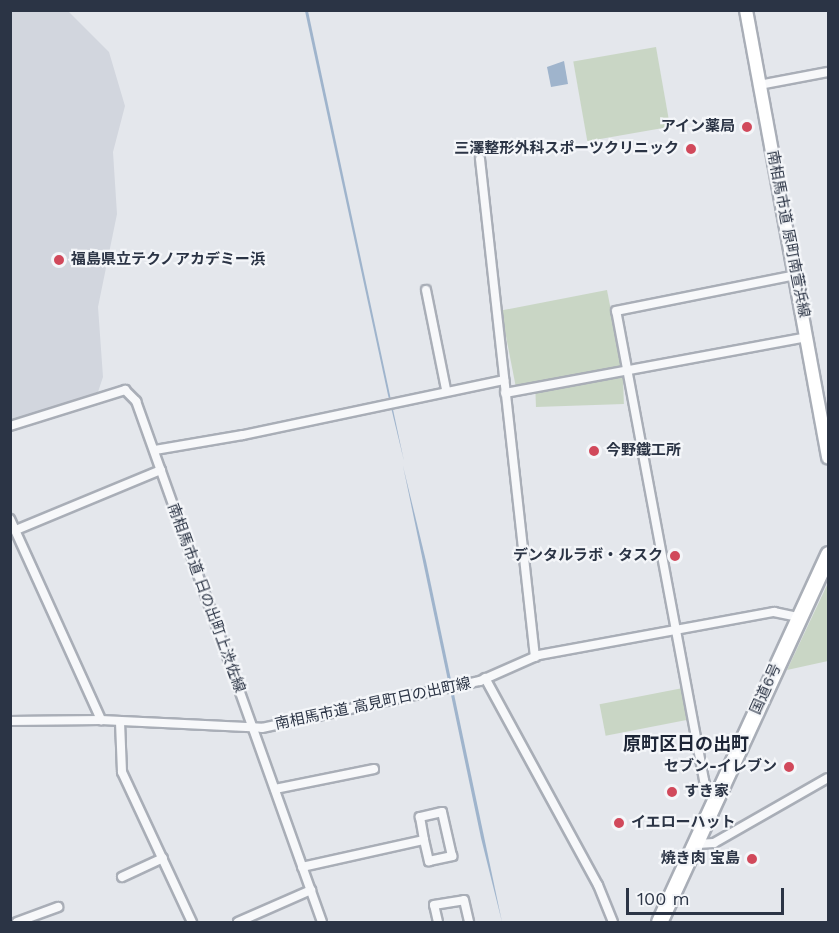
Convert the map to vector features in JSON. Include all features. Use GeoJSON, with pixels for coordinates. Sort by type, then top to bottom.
{"type":"FeatureCollection","features":[{"type":"Feature","properties":{"kind":"highway","name":"国道6号"},"geometry":{"type":"LineString","coordinates":[[659,922],[697,844],[828,554]]}},
{"type":"Feature","properties":{"kind":"street","name":"南相馬市道 原町南萱浜線"},"geometry":{"type":"LineString","coordinates":[[746,10],[828,458]]}},
{"type":"Feature","properties":{"kind":"street"},"geometry":{"type":"LineString","coordinates":[[759,85],[828,72]]}},
{"type":"Feature","properties":{"kind":"street"},"geometry":{"type":"LineString","coordinates":[[480,159],[534,657]]}},
{"type":"Feature","properties":{"kind":"street"},"geometry":{"type":"LineString","coordinates":[[718,797],[706,787],[704,780],[616,311],[623,307],[796,274]]}},
{"type":"Feature","properties":{"kind":"street"},"geometry":{"type":"LineString","coordinates":[[426,290],[446,389]]}},
{"type":"Feature","properties":{"kind":"street"},"geometry":{"type":"LineString","coordinates":[[505,393],[807,337]]}},
{"type":"Feature","properties":{"kind":"street"},"geometry":{"type":"LineString","coordinates":[[155,450],[266,430],[446,389],[504,380]]}},
{"type":"Feature","properties":{"kind":"street","name":"南相馬市道 日の出町上渋佐線"},"geometry":{"type":"LineString","coordinates":[[10,426],[125,390],[136,401],[322,922]]}},
{"type":"Feature","properties":{"kind":"street"},"geometry":{"type":"LineString","coordinates":[[16,530],[161,470]]}},
{"type":"Feature","properties":{"kind":"street"},"geometry":{"type":"LineString","coordinates":[[10,519],[101,720]]}},
{"type":"Feature","properties":{"kind":"street","name":"南相馬市道 高見町日の出町線"},"geometry":{"type":"LineString","coordinates":[[10,721],[101,720],[253,728],[485,678],[534,657],[676,628],[774,612],[798,617]]}},
{"type":"Feature","properties":{"kind":"street"},"geometry":{"type":"LineString","coordinates":[[485,678],[598,885],[613,922]]}},
{"type":"Feature","properties":{"kind":"street"},"geometry":{"type":"LineString","coordinates":[[120,722],[122,772],[192,922]]}},
{"type":"Feature","properties":{"kind":"street"},"geometry":{"type":"LineString","coordinates":[[275,789],[374,769]]}},
{"type":"Feature","properties":{"kind":"street"},"geometry":{"type":"LineString","coordinates":[[697,844],[714,843],[828,778]]}},
{"type":"Feature","properties":{"kind":"street"},"geometry":{"type":"LineString","coordinates":[[442,812],[452,856],[429,861],[424,840],[420,817],[442,812]]}},
{"type":"Feature","properties":{"kind":"street"},"geometry":{"type":"LineString","coordinates":[[302,867],[424,840]]}},
{"type":"Feature","properties":{"kind":"street"},"geometry":{"type":"LineString","coordinates":[[122,877],[163,858]]}},
{"type":"Feature","properties":{"kind":"street"},"geometry":{"type":"LineString","coordinates":[[238,922],[311,890]]}},
{"type":"Feature","properties":{"kind":"street"},"geometry":{"type":"LineString","coordinates":[[438,922],[434,905],[464,900],[469,922]]}},
{"type":"Feature","properties":{"kind":"street"},"geometry":{"type":"LineString","coordinates":[[17,922],[58,907]]}},
{"type":"Feature","properties":{"kind":"shaded area","name":"福島県立テクノアカデミー浜"},"geometry":{"type":"Polygon","coordinates":[[[11,10],[68,11],[109,52],[125,106],[113,152],[117,214],[98,307],[103,377],[98,392],[11,420],[11,10]]]}},
{"type":"Feature","properties":{"kind":"green space"},"geometry":{"type":"Polygon","coordinates":[[[656,47],[670,127],[587,141],[573,62],[656,47]]]}},
{"type":"Feature","properties":{"kind":"green space"},"geometry":{"type":"Polygon","coordinates":[[[607,290],[622,370],[516,390],[501,311],[607,290]]]}},
{"type":"Feature","properties":{"kind":"green space"},"geometry":{"type":"Polygon","coordinates":[[[623,378],[624,404],[536,407],[535,381],[623,378]]]}},
{"type":"Feature","properties":{"kind":"green space"},"geometry":{"type":"Polygon","coordinates":[[[828,583],[828,661],[787,670],[828,583]]]}},
{"type":"Feature","properties":{"kind":"green space"},"geometry":{"type":"Polygon","coordinates":[[[683,688],[689,719],[606,736],[600,704],[683,688]]]}},
{"type":"Feature","properties":{"kind":"water"},"geometry":{"type":"Polygon","coordinates":[[[305,11],[308,11],[404,461],[388,395],[305,11]]]}},
{"type":"Feature","properties":{"kind":"water"},"geometry":{"type":"Polygon","coordinates":[[[564,61],[568,84],[551,87],[547,67],[564,61]]]}},
{"type":"Feature","properties":{"kind":"water"},"geometry":{"type":"Polygon","coordinates":[[[403,466],[426,561],[502,922],[481,838],[403,466]]]}},
{"type":"Feature","properties":{"kind":"place","name":"アイン薬局"},"geometry":{"type":"Point","coordinates":[747,127]}},
{"type":"Feature","properties":{"kind":"place","name":"三澤整形外科スポーツクリニック"},"geometry":{"type":"Point","coordinates":[691,149]}},
{"type":"Feature","properties":{"kind":"place","name":"福島県立テクノアカデミー浜"},"geometry":{"type":"Point","coordinates":[59,260]}},
{"type":"Feature","properties":{"kind":"place","name":"今野鐵工所"},"geometry":{"type":"Point","coordinates":[594,451]}},
{"type":"Feature","properties":{"kind":"place","name":"デンタルラボ・タスク"},"geometry":{"type":"Point","coordinates":[675,556]}},
{"type":"Feature","properties":{"kind":"place","name":"セブン-イレブン"},"geometry":{"type":"Point","coordinates":[789,767]}},
{"type":"Feature","properties":{"kind":"place","name":"すき家"},"geometry":{"type":"Point","coordinates":[672,792]}},
{"type":"Feature","properties":{"kind":"place","name":"イエローハット"},"geometry":{"type":"Point","coordinates":[619,823]}},
{"type":"Feature","properties":{"kind":"place","name":"焼き肉 宝島"},"geometry":{"type":"Point","coordinates":[752,859]}},
{"type":"Feature","properties":{"kind":"district","name":"原町区日の出町"},"geometry":{"type":"Point","coordinates":[686,744]}}]}
